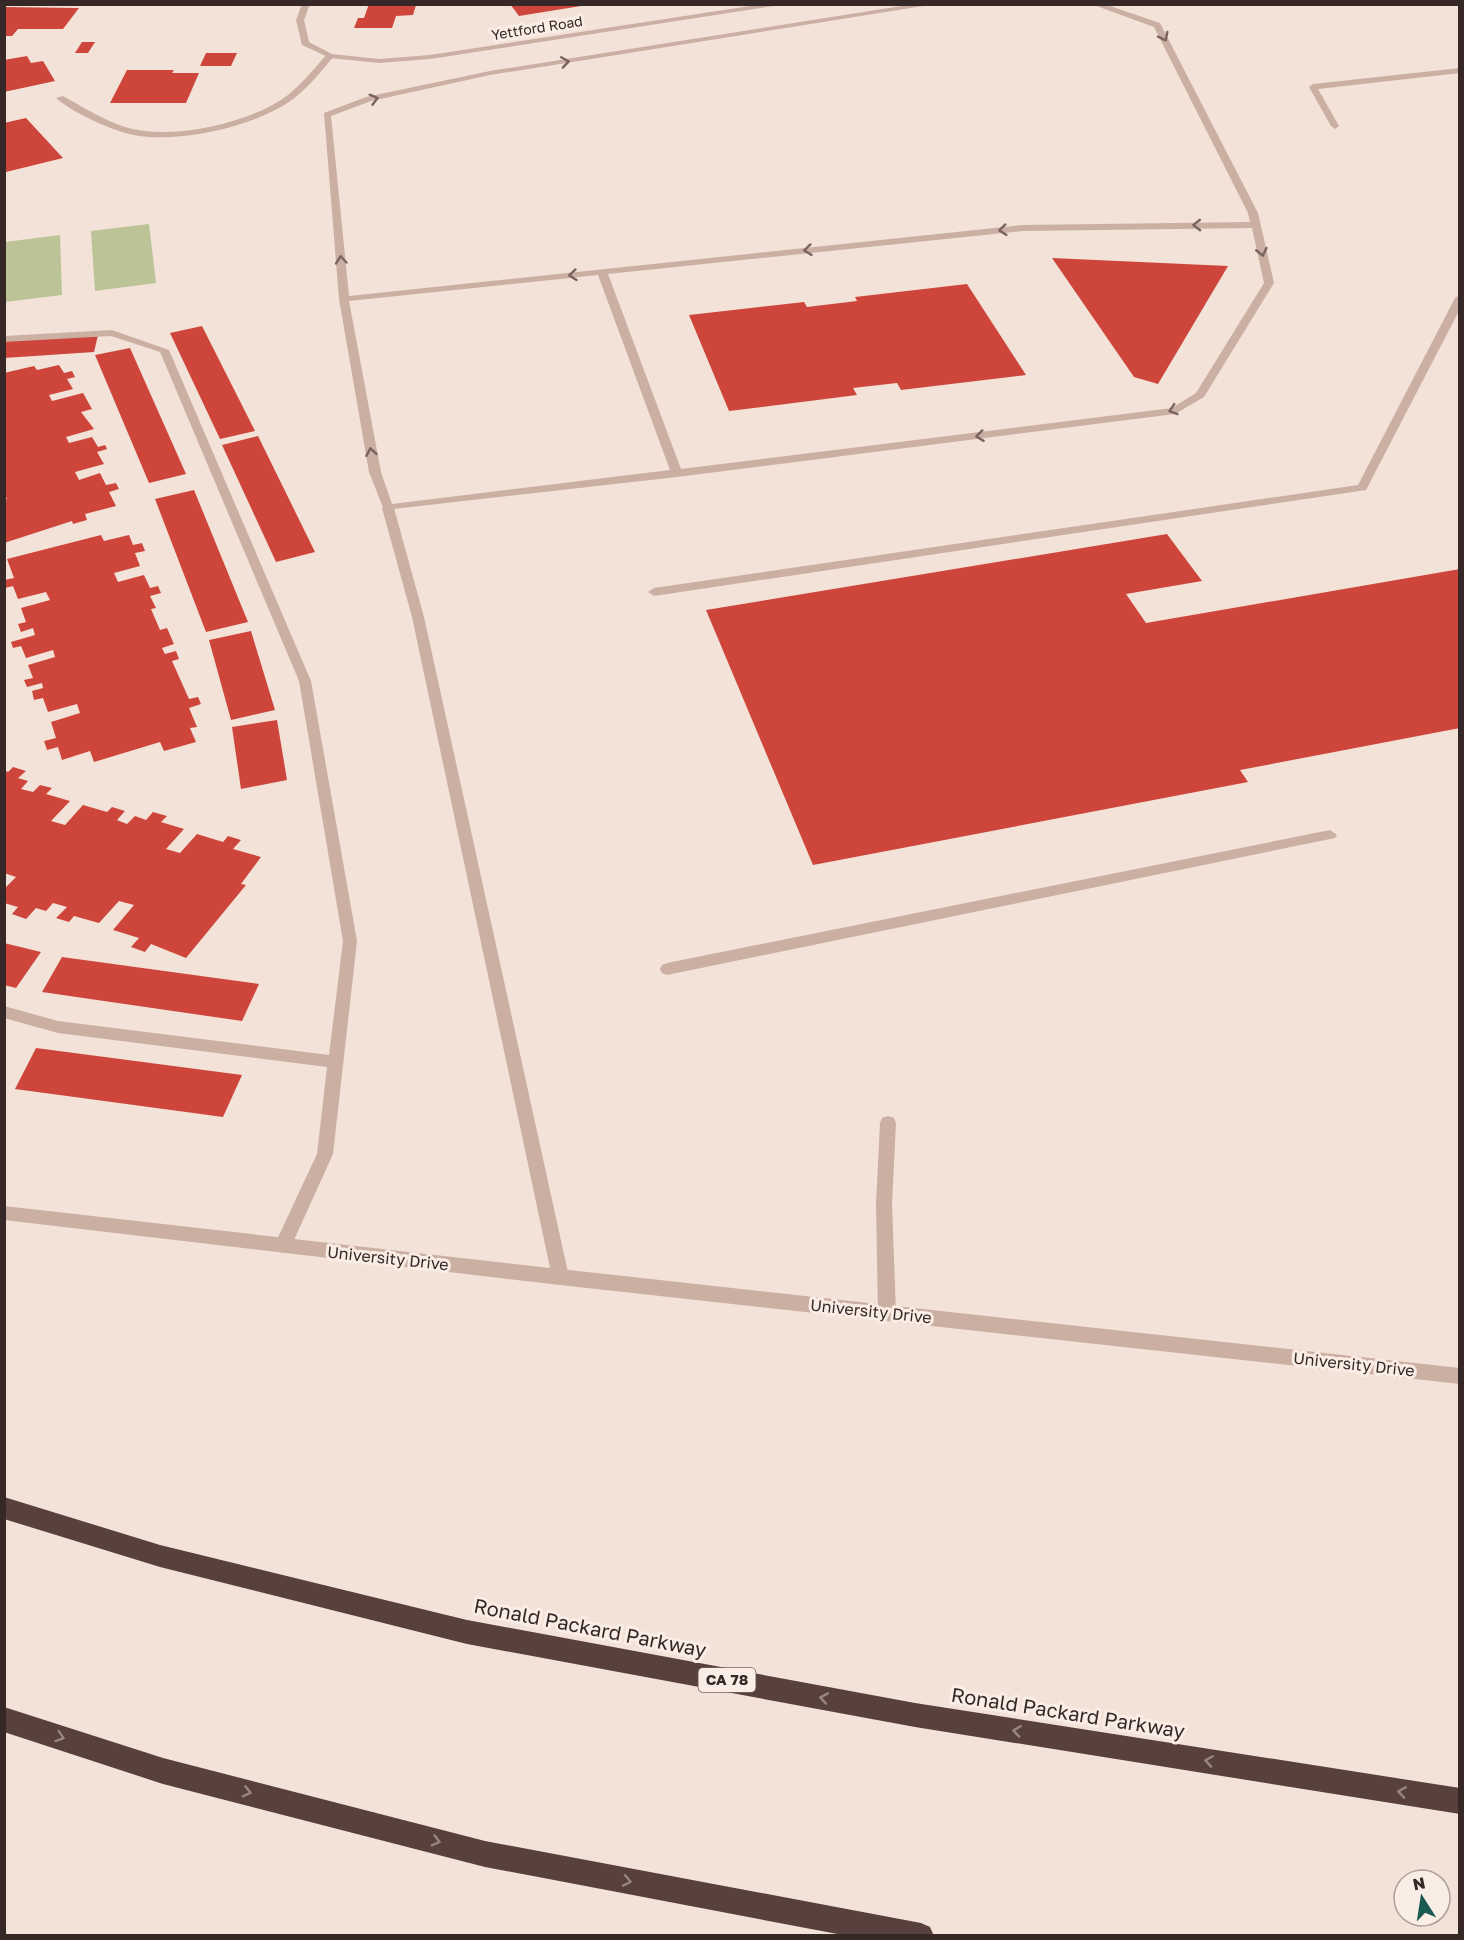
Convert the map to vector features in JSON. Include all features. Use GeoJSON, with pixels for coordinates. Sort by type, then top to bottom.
{"type":"FeatureCollection","features":[{"type":"Feature","properties":{"kind":"highway","name":"Ronald Packard Parkway"},"geometry":{"type":"LineString","coordinates":[[4,1508],[160,1556],[467,1632],[915,1715],[1460,1801]]}},
{"type":"Feature","properties":{"kind":"highway"},"geometry":{"type":"LineString","coordinates":[[4,1719],[163,1771],[485,1854],[921,1935]]}},
{"type":"Feature","properties":{"kind":"street"},"geometry":{"type":"LineString","coordinates":[[60,98],[122,129],[144,134],[199,130],[250,120],[286,101],[330,56],[305,43],[300,20],[306,4]]}},
{"type":"Feature","properties":{"kind":"street","name":"Yettford Road"},"geometry":{"type":"LineString","coordinates":[[330,56],[379,61],[430,57],[782,4]]}},
{"type":"Feature","properties":{"kind":"street"},"geometry":{"type":"LineString","coordinates":[[560,1277],[418,617],[388,508],[375,472],[344,299],[327,115],[369,99],[490,73],[932,4]]}},
{"type":"Feature","properties":{"kind":"street"},"geometry":{"type":"LineString","coordinates":[[388,508],[1175,411],[1200,395],[1269,283],[1253,213],[1157,25],[1095,4]]}},
{"type":"Feature","properties":{"kind":"street"},"geometry":{"type":"LineString","coordinates":[[1335,126],[1313,87],[1460,70]]}},
{"type":"Feature","properties":{"kind":"street"},"geometry":{"type":"LineString","coordinates":[[344,299],[1023,228],[1256,225]]}},
{"type":"Feature","properties":{"kind":"street"},"geometry":{"type":"LineString","coordinates":[[602,272],[677,474]]}},
{"type":"Feature","properties":{"kind":"street"},"geometry":{"type":"LineString","coordinates":[[654,592],[1362,488],[1460,298]]}},
{"type":"Feature","properties":{"kind":"street"},"geometry":{"type":"LineString","coordinates":[[4,339],[112,333],[164,350],[305,681],[350,940],[325,1154],[283,1246]]}},
{"type":"Feature","properties":{"kind":"street"},"geometry":{"type":"LineString","coordinates":[[667,969],[1330,835]]}},
{"type":"Feature","properties":{"kind":"street"},"geometry":{"type":"LineString","coordinates":[[4,1012],[58,1027],[336,1062]]}},
{"type":"Feature","properties":{"kind":"street"},"geometry":{"type":"LineString","coordinates":[[887,1313],[884,1204],[888,1123]]}},
{"type":"Feature","properties":{"kind":"street","name":"University Drive"},"geometry":{"type":"LineString","coordinates":[[4,1213],[1460,1376]]}},
{"type":"Feature","properties":{"kind":"green space"},"geometry":{"type":"Polygon","coordinates":[[[149,224],[156,283],[95,291],[91,231],[149,224]]]}},
{"type":"Feature","properties":{"kind":"green space"},"geometry":{"type":"Polygon","coordinates":[[[60,235],[62,295],[5,302],[5,242],[60,235]]]}},
{"type":"Feature","properties":{"kind":"building"},"geometry":{"type":"Polygon","coordinates":[[[369,4],[416,5],[413,15],[396,16],[392,28],[354,28],[358,18],[364,18],[369,4]]]}},
{"type":"Feature","properties":{"kind":"building"},"geometry":{"type":"Polygon","coordinates":[[[510,4],[581,4],[581,6],[519,16],[510,4]]]}},
{"type":"Feature","properties":{"kind":"building"},"geometry":{"type":"Polygon","coordinates":[[[4,7],[79,8],[63,29],[18,29],[12,36],[4,36],[4,7]]]}},
{"type":"Feature","properties":{"kind":"building"},"geometry":{"type":"Polygon","coordinates":[[[82,42],[95,42],[88,53],[75,53],[82,42]]]}},
{"type":"Feature","properties":{"kind":"building"},"geometry":{"type":"Polygon","coordinates":[[[206,53],[237,53],[231,66],[200,66],[206,53]]]}},
{"type":"Feature","properties":{"kind":"building"},"geometry":{"type":"Polygon","coordinates":[[[27,56],[31,63],[43,61],[55,81],[4,92],[4,60],[27,56]]]}},
{"type":"Feature","properties":{"kind":"building"},"geometry":{"type":"Polygon","coordinates":[[[127,70],[174,70],[172,73],[199,73],[186,103],[110,103],[127,70]]]}},
{"type":"Feature","properties":{"kind":"building"},"geometry":{"type":"Polygon","coordinates":[[[26,118],[63,158],[6,172],[4,170],[4,123],[26,118]]]}},
{"type":"Feature","properties":{"kind":"building"},"geometry":{"type":"Polygon","coordinates":[[[1052,258],[1228,266],[1158,384],[1134,377],[1052,258]]]}},
{"type":"Feature","properties":{"kind":"building"},"geometry":{"type":"Polygon","coordinates":[[[967,284],[1026,375],[901,390],[897,383],[853,388],[857,395],[729,411],[689,315],[804,302],[807,307],[857,301],[855,297],[967,284]]]}},
{"type":"Feature","properties":{"kind":"building"},"geometry":{"type":"Polygon","coordinates":[[[202,326],[255,431],[220,439],[170,333],[202,326]]]}},
{"type":"Feature","properties":{"kind":"building"},"geometry":{"type":"Polygon","coordinates":[[[98,335],[94,352],[4,358],[4,340],[98,335]]]}},
{"type":"Feature","properties":{"kind":"building"},"geometry":{"type":"Polygon","coordinates":[[[130,348],[186,474],[149,483],[95,355],[130,348]]]}},
{"type":"Feature","properties":{"kind":"building"},"geometry":{"type":"Polygon","coordinates":[[[59,365],[64,373],[72,371],[75,377],[67,379],[73,389],[49,395],[52,401],[83,393],[92,409],[81,412],[94,429],[66,437],[69,443],[92,437],[98,447],[105,445],[107,449],[97,452],[104,464],[75,472],[79,480],[100,473],[106,485],[116,483],[119,489],[109,492],[116,506],[85,514],[87,520],[73,524],[72,521],[4,543],[4,500],[7,499],[4,493],[4,373],[34,366],[37,370],[59,365]]]}},
{"type":"Feature","properties":{"kind":"building"},"geometry":{"type":"Polygon","coordinates":[[[258,436],[315,552],[276,562],[222,445],[258,436]]]}},
{"type":"Feature","properties":{"kind":"building"},"geometry":{"type":"Polygon","coordinates":[[[194,490],[248,622],[206,632],[155,499],[194,490]]]}},
{"type":"Feature","properties":{"kind":"building"},"geometry":{"type":"Polygon","coordinates":[[[1167,534],[1202,581],[1126,594],[1146,623],[1460,569],[1460,728],[1240,770],[1248,782],[813,865],[706,610],[1167,534]]]}},
{"type":"Feature","properties":{"kind":"building"},"geometry":{"type":"Polygon","coordinates":[[[101,535],[104,541],[129,535],[133,545],[142,543],[145,551],[135,553],[140,566],[114,573],[118,582],[144,575],[150,588],[158,586],[161,593],[150,596],[156,608],[151,609],[160,630],[167,628],[174,644],[162,648],[165,654],[176,651],[179,659],[172,661],[189,699],[198,697],[201,704],[189,708],[197,727],[190,728],[196,742],[164,751],[160,742],[94,762],[90,751],[62,760],[58,747],[47,750],[44,741],[56,738],[51,722],[80,713],[77,704],[48,712],[43,698],[34,700],[32,691],[43,688],[42,683],[27,687],[24,680],[33,678],[28,665],[55,657],[53,650],[26,658],[21,646],[13,648],[11,642],[35,635],[33,628],[21,632],[18,624],[26,622],[21,608],[50,600],[46,592],[18,599],[13,586],[5,588],[4,580],[14,578],[7,559],[101,535]]]}},
{"type":"Feature","properties":{"kind":"building"},"geometry":{"type":"Polygon","coordinates":[[[251,631],[275,710],[231,720],[209,640],[251,631]]]}},
{"type":"Feature","properties":{"kind":"building"},"geometry":{"type":"Polygon","coordinates":[[[277,720],[287,780],[241,789],[232,727],[277,720]]]}},
{"type":"Feature","properties":{"kind":"building"},"geometry":{"type":"Polygon","coordinates":[[[13,767],[26,771],[18,778],[28,781],[21,789],[33,792],[40,785],[52,788],[46,794],[70,801],[51,821],[65,825],[83,805],[107,812],[112,807],[125,811],[117,820],[127,824],[135,816],[146,820],[153,812],[167,816],[161,822],[184,829],[166,849],[180,853],[197,834],[223,842],[228,836],[241,840],[233,849],[261,857],[241,884],[246,885],[186,958],[151,944],[145,952],[131,947],[139,938],[113,930],[134,905],[119,901],[99,923],[74,916],[69,922],[56,918],[67,907],[53,903],[46,911],[36,908],[26,919],[12,914],[18,907],[4,903],[4,889],[16,877],[4,873],[4,770],[8,772],[13,767]]]}},
{"type":"Feature","properties":{"kind":"building"},"geometry":{"type":"Polygon","coordinates":[[[4,943],[41,952],[16,988],[4,985],[4,943]]]}},
{"type":"Feature","properties":{"kind":"building"},"geometry":{"type":"Polygon","coordinates":[[[62,957],[259,984],[242,1021],[42,992],[62,957]]]}},
{"type":"Feature","properties":{"kind":"building"},"geometry":{"type":"Polygon","coordinates":[[[36,1048],[242,1075],[223,1117],[15,1089],[36,1048]]]}}]}
